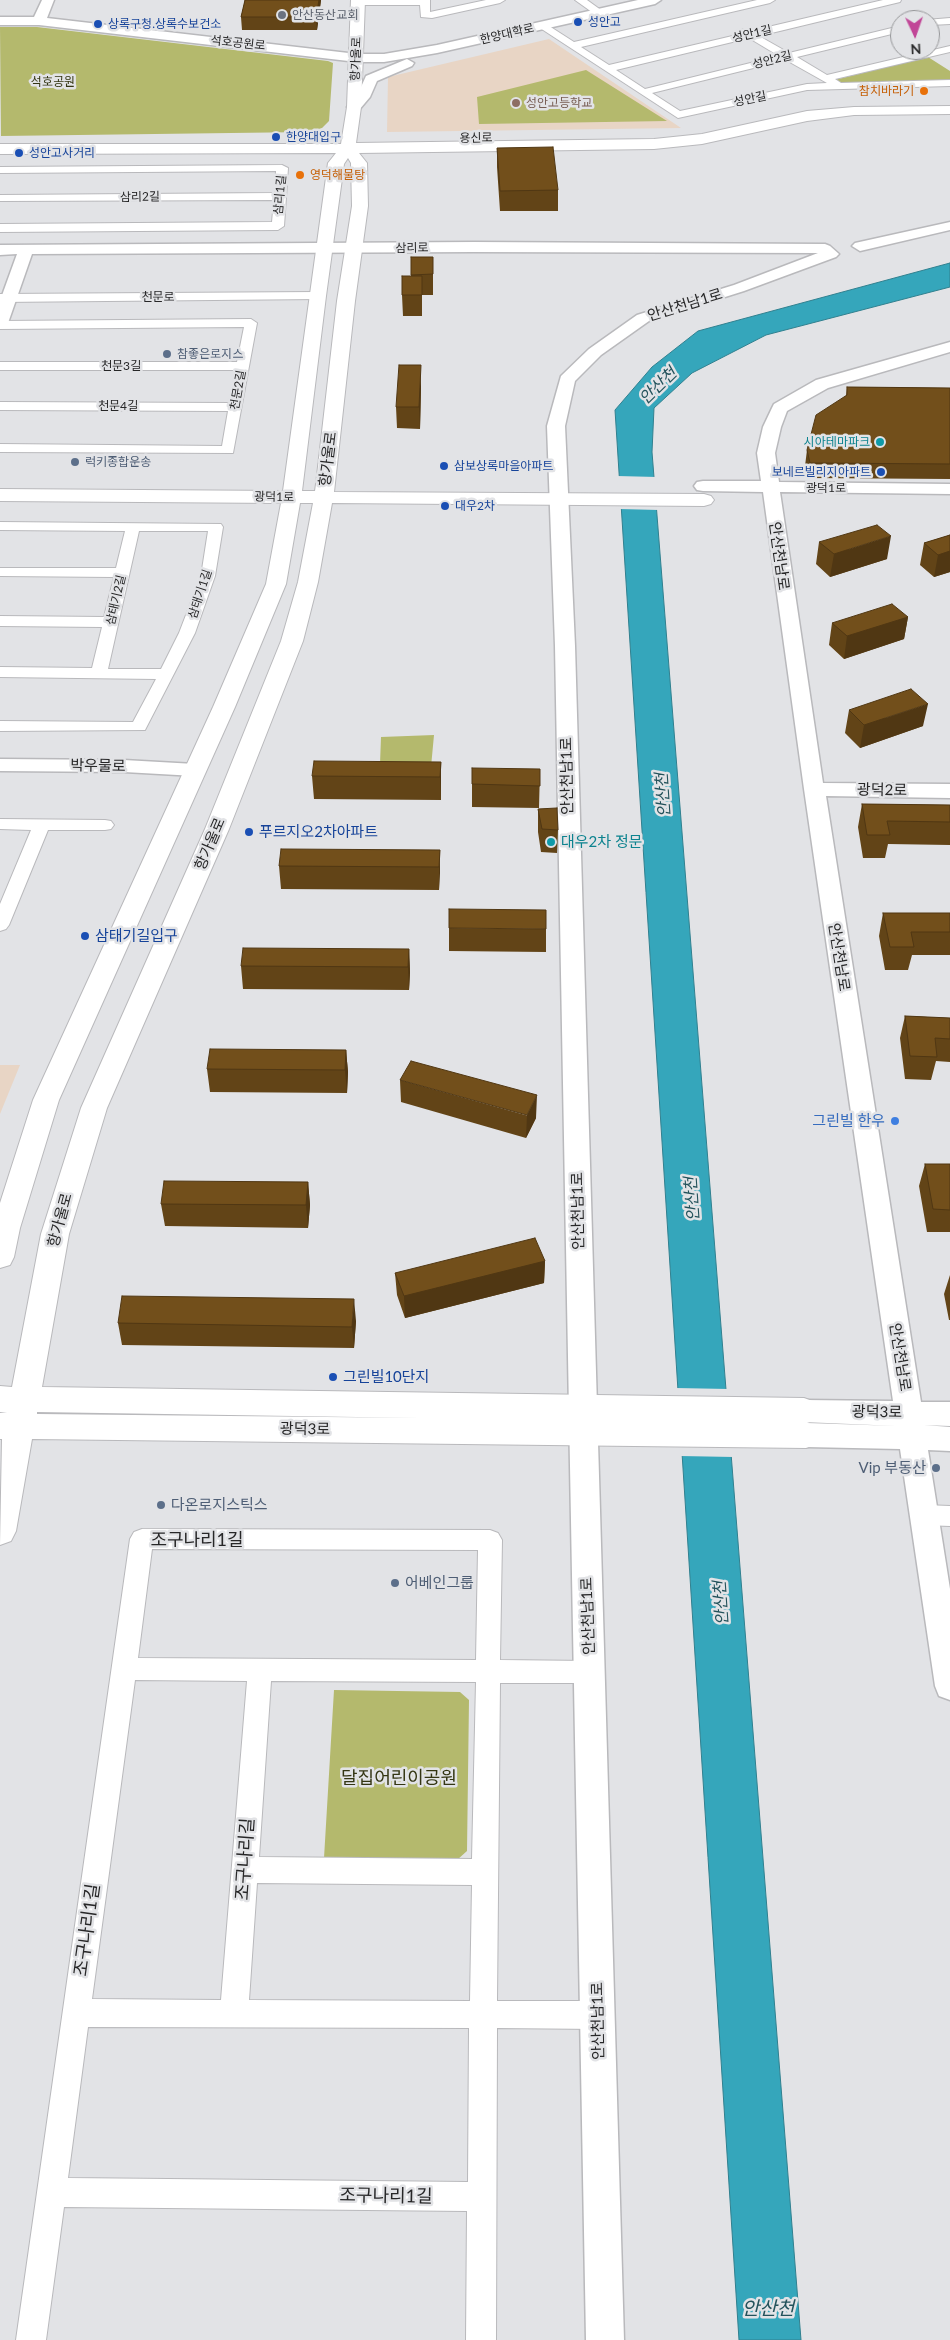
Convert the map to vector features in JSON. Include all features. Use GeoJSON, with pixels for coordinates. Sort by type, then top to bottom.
{"type":"FeatureCollection","features":[{"type":"Feature","properties":{"kind":"main road","name":"항가울로"},"geometry":{"type":"LineString","coordinates":[[0,1256],[6,1228],[46,1100],[253,641],[276,584],[293,490],[336,163],[348,144],[354,107],[358,1]]}},
{"type":"Feature","properties":{"kind":"main road","name":"용신로"},"geometry":{"type":"LineString","coordinates":[[0,141],[348,144],[648,136],[694,132],[790,111],[843,105],[950,102]]}},
{"type":"Feature","properties":{"kind":"main road"},"geometry":{"type":"LineString","coordinates":[[0,149],[286,149],[348,144],[397,148],[654,144],[710,137],[808,116],[854,111],[950,110]]}},
{"type":"Feature","properties":{"kind":"main road","name":"항가울로"},"geometry":{"type":"LineString","coordinates":[[0,1531],[10,1413],[55,1234],[94,1108],[217,829],[292,641],[308,582],[324,491],[346,302],[360,206],[359,163],[348,144]]}},
{"type":"Feature","properties":{"kind":"main road"},"geometry":{"type":"LineString","coordinates":[[360,206],[370,191],[377,155],[397,148]]}},
{"type":"Feature","properties":{"kind":"main road","name":"광덕1로"},"geometry":{"type":"LineString","coordinates":[[0,480],[324,491],[703,493]]}},
{"type":"Feature","properties":{"kind":"main road","name":"광덕1로"},"geometry":{"type":"LineString","coordinates":[[0,495],[293,490]]}},
{"type":"Feature","properties":{"kind":"main road","name":"광덕3로"},"geometry":{"type":"LineString","coordinates":[[10,1413],[805,1423]]}},
{"type":"Feature","properties":{"kind":"street"},"geometry":{"type":"LineString","coordinates":[[38,21],[48,0]]}},
{"type":"Feature","properties":{"kind":"street"},"geometry":{"type":"LineString","coordinates":[[358,1],[425,1],[425,15],[432,15],[500,0]]}},
{"type":"Feature","properties":{"kind":"street"},"geometry":{"type":"LineString","coordinates":[[580,0],[600,12]]}},
{"type":"Feature","properties":{"kind":"street","name":"한양대학로"},"geometry":{"type":"LineString","coordinates":[[357,58],[384,58],[437,50],[655,0]]}},
{"type":"Feature","properties":{"kind":"street"},"geometry":{"type":"LineString","coordinates":[[572,46],[770,0]]}},
{"type":"Feature","properties":{"kind":"street","name":"성안1길"},"geometry":{"type":"LineString","coordinates":[[607,69],[896,0]]}},
{"type":"Feature","properties":{"kind":"street"},"geometry":{"type":"LineString","coordinates":[[839,4],[890,30]]}},
{"type":"Feature","properties":{"kind":"street"},"geometry":{"type":"LineString","coordinates":[[713,14],[839,86]]}},
{"type":"Feature","properties":{"kind":"street","name":"석호공원로"},"geometry":{"type":"LineString","coordinates":[[0,21],[38,21],[357,58]]}},
{"type":"Feature","properties":{"kind":"street","name":"성안길"},"geometry":{"type":"LineString","coordinates":[[542,26],[678,115],[807,87],[950,83]]}},
{"type":"Feature","properties":{"kind":"street","name":"성안2길"},"geometry":{"type":"LineString","coordinates":[[644,92],[788,56],[890,34]]}},
{"type":"Feature","properties":{"kind":"street"},"geometry":{"type":"LineString","coordinates":[[354,107],[363,97],[371,79],[437,50]]}},
{"type":"Feature","properties":{"kind":"street"},"geometry":{"type":"LineString","coordinates":[[827,79],[897,60]]}},
{"type":"Feature","properties":{"kind":"street","name":"삼리1길"},"geometry":{"type":"LineString","coordinates":[[0,170],[125,183],[282,168],[278,226],[0,228]]}},
{"type":"Feature","properties":{"kind":"street"},"geometry":{"type":"LineString","coordinates":[[109,250],[125,183]]}},
{"type":"Feature","properties":{"kind":"street","name":"삼리2길"},"geometry":{"type":"LineString","coordinates":[[0,198],[125,183],[280,196]]}},
{"type":"Feature","properties":{"kind":"street","name":"안산천남1로"},"geometry":{"type":"LineString","coordinates":[[605,2340],[589,1672],[597,1420],[575,1044],[569,878],[562,531],[568,493],[556,426],[568,380],[594,352],[643,318],[739,288],[842,249],[950,226]]}},
{"type":"Feature","properties":{"kind":"street","name":"삼리로"},"geometry":{"type":"LineString","coordinates":[[0,250],[324,248],[842,249]]}},
{"type":"Feature","properties":{"kind":"street"},"geometry":{"type":"LineString","coordinates":[[0,324],[5,298],[26,250]]}},
{"type":"Feature","properties":{"kind":"street","name":"천문로"},"geometry":{"type":"LineString","coordinates":[[5,298],[317,296]]}},
{"type":"Feature","properties":{"kind":"street","name":"천문2길"},"geometry":{"type":"LineString","coordinates":[[0,324],[250,323],[228,450],[0,448]]}},
{"type":"Feature","properties":{"kind":"street","name":"안산천남로"},"geometry":{"type":"LineString","coordinates":[[950,347],[822,384],[780,408],[772,427],[766,453],[770,495],[950,1686]]}},
{"type":"Feature","properties":{"kind":"street","name":"천문3길"},"geometry":{"type":"LineString","coordinates":[[0,366],[242,366]]}},
{"type":"Feature","properties":{"kind":"street","name":"천문4길"},"geometry":{"type":"LineString","coordinates":[[0,406],[235,407]]}},
{"type":"Feature","properties":{"kind":"street","name":"광덕1로"},"geometry":{"type":"LineString","coordinates":[[770,495],[950,488]]}},
{"type":"Feature","properties":{"kind":"street","name":"광덕1로"},"geometry":{"type":"LineString","coordinates":[[703,493],[950,504]]}},
{"type":"Feature","properties":{"kind":"street","name":"삼태기1길"},"geometry":{"type":"LineString","coordinates":[[0,526],[216,527],[208,576],[187,633],[139,727],[0,726]]}},
{"type":"Feature","properties":{"kind":"street","name":"삼태기2길"},"geometry":{"type":"LineString","coordinates":[[99,674],[133,527]]}},
{"type":"Feature","properties":{"kind":"street"},"geometry":{"type":"LineString","coordinates":[[0,572],[122,573]]}},
{"type":"Feature","properties":{"kind":"street"},"geometry":{"type":"LineString","coordinates":[[0,621],[111,622]]}},
{"type":"Feature","properties":{"kind":"street"},"geometry":{"type":"LineString","coordinates":[[0,672],[165,674]]}},
{"type":"Feature","properties":{"kind":"street","name":"박우물로"},"geometry":{"type":"LineString","coordinates":[[0,765],[124,766],[195,770]]}},
{"type":"Feature","properties":{"kind":"street","name":"광덕2로"},"geometry":{"type":"LineString","coordinates":[[814,789],[950,791]]}},
{"type":"Feature","properties":{"kind":"street"},"geometry":{"type":"LineString","coordinates":[[0,824],[105,825]]}},
{"type":"Feature","properties":{"kind":"street"},"geometry":{"type":"LineString","coordinates":[[0,925],[42,824]]}},
{"type":"Feature","properties":{"kind":"street","name":"광덕3로"},"geometry":{"type":"LineString","coordinates":[[911,1426],[950,1414]]}},
{"type":"Feature","properties":{"kind":"street","name":"광덕3로"},"geometry":{"type":"LineString","coordinates":[[805,1423],[911,1426],[950,1438]]}},
{"type":"Feature","properties":{"kind":"street"},"geometry":{"type":"LineString","coordinates":[[924,1515],[950,1516]]}},
{"type":"Feature","properties":{"kind":"street","name":"조구나리1길"},"geometry":{"type":"LineString","coordinates":[[31,2340],[142,1539],[490,1540],[486,1872],[482,2016],[481,2340]]}},
{"type":"Feature","properties":{"kind":"street"},"geometry":{"type":"LineString","coordinates":[[123,1669],[488,1673],[589,1672]]}},
{"type":"Feature","properties":{"kind":"street","name":"조구나리길"},"geometry":{"type":"LineString","coordinates":[[234,2014],[260,1671]]}},
{"type":"Feature","properties":{"kind":"street"},"geometry":{"type":"LineString","coordinates":[[244,1870],[486,1872]]}},
{"type":"Feature","properties":{"kind":"street"},"geometry":{"type":"LineString","coordinates":[[76,2013],[598,2015]]}},
{"type":"Feature","properties":{"kind":"street","name":"조구나리1길"},"geometry":{"type":"LineString","coordinates":[[51,2192],[482,2197]]}},
{"type":"Feature","properties":{"kind":"shaded area","name":"성안고등학교"},"geometry":{"type":"Polygon","coordinates":[[[549,39],[681,128],[387,132],[388,77],[549,39]]]}},
{"type":"Feature","properties":{"kind":"shaded area"},"geometry":{"type":"Polygon","coordinates":[[[0,1065],[20,1065],[0,1114],[0,1065]]]}},
{"type":"Feature","properties":{"kind":"green space","name":"석호공원"},"geometry":{"type":"Polygon","coordinates":[[[0,27],[37,27],[328,61],[333,63],[329,121],[322,128],[308,132],[1,136],[0,27]]]}},
{"type":"Feature","properties":{"kind":"green space"},"geometry":{"type":"Polygon","coordinates":[[[916,60],[933,60],[950,71],[950,80],[842,85],[834,80],[916,60]]]}},
{"type":"Feature","properties":{"kind":"green space"},"geometry":{"type":"Polygon","coordinates":[[[586,70],[667,121],[479,124],[477,97],[586,70]]]}},
{"type":"Feature","properties":{"kind":"green space"},"geometry":{"type":"Polygon","coordinates":[[[434,735],[431,767],[380,764],[381,737],[434,735]]]}},
{"type":"Feature","properties":{"kind":"green space","name":"달집어린이공원"},"geometry":{"type":"Polygon","coordinates":[[[334,1690],[460,1692],[469,1700],[467,1851],[457,1860],[324,1858],[334,1690]]]}},
{"type":"Feature","properties":{"kind":"water","name":"안산천"},"geometry":{"type":"Polygon","coordinates":[[[950,263],[950,287],[766,335],[692,373],[654,408],[652,452],[801,2340],[739,2340],[615,410],[652,367],[698,331],[950,263]]]}},
{"type":"Feature","properties":{"kind":"pier"},"geometry":{"type":"Polygon","coordinates":[[[617,476],[657,477],[659,510],[619,509],[617,476]]]}},
{"type":"Feature","properties":{"kind":"pier"},"geometry":{"type":"Polygon","coordinates":[[[675,1388],[729,1389],[734,1457],[680,1456],[675,1388]]]}},
{"type":"Feature","properties":{"kind":"building"},"geometry":{"type":"Polygon","coordinates":[[[245,0],[319,0],[316,17],[241,17],[245,0]]]}},
{"type":"Feature","properties":{"kind":"building"},"geometry":{"type":"Polygon","coordinates":[[[553,147],[558,190],[500,191],[497,148],[553,147]]]}},
{"type":"Feature","properties":{"kind":"building"},"geometry":{"type":"Polygon","coordinates":[[[411,257],[433,257],[433,274],[411,275],[411,257]]]}},
{"type":"Feature","properties":{"kind":"building"},"geometry":{"type":"Polygon","coordinates":[[[402,276],[422,276],[422,295],[402,295],[402,276]]]}},
{"type":"Feature","properties":{"kind":"building"},"geometry":{"type":"Polygon","coordinates":[[[399,365],[421,365],[419,407],[396,407],[399,365]]]}},
{"type":"Feature","properties":{"kind":"building","name":"시아테마파크"},"geometry":{"type":"Polygon","coordinates":[[[847,387],[950,388],[950,464],[810,463],[807,450],[816,415],[847,395],[847,387]]]}},
{"type":"Feature","properties":{"kind":"building"},"geometry":{"type":"Polygon","coordinates":[[[877,525],[891,536],[834,554],[819,542],[877,525]]]}},
{"type":"Feature","properties":{"kind":"building"},"geometry":{"type":"Polygon","coordinates":[[[950,535],[950,551],[938,555],[924,543],[950,535]]]}},
{"type":"Feature","properties":{"kind":"building"},"geometry":{"type":"Polygon","coordinates":[[[892,604],[908,617],[847,636],[832,623],[892,604]]]}},
{"type":"Feature","properties":{"kind":"building"},"geometry":{"type":"Polygon","coordinates":[[[911,689],[928,704],[864,725],[849,710],[911,689]]]}},
{"type":"Feature","properties":{"kind":"building"},"geometry":{"type":"Polygon","coordinates":[[[314,761],[441,762],[440,777],[312,776],[314,761]]]}},
{"type":"Feature","properties":{"kind":"building"},"geometry":{"type":"Polygon","coordinates":[[[472,768],[540,769],[540,786],[472,784],[472,768]]]}},
{"type":"Feature","properties":{"kind":"building"},"geometry":{"type":"Polygon","coordinates":[[[862,804],[950,805],[950,822],[887,821],[890,835],[867,835],[862,804]]]}},
{"type":"Feature","properties":{"kind":"building"},"geometry":{"type":"Polygon","coordinates":[[[557,808],[558,830],[542,829],[538,809],[557,808]]]}},
{"type":"Feature","properties":{"kind":"building"},"geometry":{"type":"Polygon","coordinates":[[[281,849],[440,850],[439,867],[279,866],[281,849]]]}},
{"type":"Feature","properties":{"kind":"building"},"geometry":{"type":"Polygon","coordinates":[[[449,909],[546,910],[546,929],[449,928],[449,909]]]}},
{"type":"Feature","properties":{"kind":"building"},"geometry":{"type":"Polygon","coordinates":[[[883,913],[950,913],[950,932],[911,932],[914,947],[890,947],[883,913]]]}},
{"type":"Feature","properties":{"kind":"building"},"geometry":{"type":"Polygon","coordinates":[[[243,948],[409,949],[408,967],[241,966],[243,948]]]}},
{"type":"Feature","properties":{"kind":"building"},"geometry":{"type":"Polygon","coordinates":[[[905,1016],[950,1018],[950,1039],[935,1038],[937,1057],[910,1056],[905,1016]]]}},
{"type":"Feature","properties":{"kind":"building"},"geometry":{"type":"Polygon","coordinates":[[[210,1049],[346,1050],[345,1070],[207,1069],[210,1049]]]}},
{"type":"Feature","properties":{"kind":"building"},"geometry":{"type":"Polygon","coordinates":[[[411,1061],[537,1095],[527,1115],[400,1080],[411,1061]]]}},
{"type":"Feature","properties":{"kind":"building"},"geometry":{"type":"Polygon","coordinates":[[[925,1164],[950,1164],[950,1210],[933,1209],[925,1164]]]}},
{"type":"Feature","properties":{"kind":"building"},"geometry":{"type":"Polygon","coordinates":[[[164,1181],[308,1182],[306,1205],[161,1204],[164,1181]]]}},
{"type":"Feature","properties":{"kind":"building"},"geometry":{"type":"Polygon","coordinates":[[[535,1238],[545,1261],[404,1296],[395,1273],[535,1238]]]}},
{"type":"Feature","properties":{"kind":"building"},"geometry":{"type":"Polygon","coordinates":[[[122,1296],[354,1299],[352,1327],[118,1323],[122,1296]]]}},
{"type":"Feature","properties":{"kind":"place","name":"안산동산교회"},"geometry":{"type":"Point","coordinates":[282,15]}},
{"type":"Feature","properties":{"kind":"place","name":"성안고"},"geometry":{"type":"Point","coordinates":[578,22]}},
{"type":"Feature","properties":{"kind":"place","name":"상록구청.상록수보건소"},"geometry":{"type":"Point","coordinates":[98,24]}},
{"type":"Feature","properties":{"kind":"place","name":"참치바라기"},"geometry":{"type":"Point","coordinates":[924,91]}},
{"type":"Feature","properties":{"kind":"place","name":"성안고등학교"},"geometry":{"type":"Point","coordinates":[516,103]}},
{"type":"Feature","properties":{"kind":"place","name":"한양대입구"},"geometry":{"type":"Point","coordinates":[276,137]}},
{"type":"Feature","properties":{"kind":"place","name":"성안고사거리"},"geometry":{"type":"Point","coordinates":[19,153]}},
{"type":"Feature","properties":{"kind":"place","name":"영덕해물탕"},"geometry":{"type":"Point","coordinates":[300,175]}},
{"type":"Feature","properties":{"kind":"place","name":"참좋은로지스"},"geometry":{"type":"Point","coordinates":[167,354]}},
{"type":"Feature","properties":{"kind":"place","name":"시아테마파크"},"geometry":{"type":"Point","coordinates":[880,442]}},
{"type":"Feature","properties":{"kind":"place","name":"럭키종합운송"},"geometry":{"type":"Point","coordinates":[75,462]}},
{"type":"Feature","properties":{"kind":"place","name":"삼보상록마을아파트"},"geometry":{"type":"Point","coordinates":[444,466]}},
{"type":"Feature","properties":{"kind":"place","name":"보네르빌리지아파트"},"geometry":{"type":"Point","coordinates":[881,472]}},
{"type":"Feature","properties":{"kind":"place","name":"대우2차"},"geometry":{"type":"Point","coordinates":[445,506]}},
{"type":"Feature","properties":{"kind":"place","name":"푸르지오2차아파트"},"geometry":{"type":"Point","coordinates":[249,832]}},
{"type":"Feature","properties":{"kind":"place","name":"대우2차 정문"},"geometry":{"type":"Point","coordinates":[551,842]}},
{"type":"Feature","properties":{"kind":"place","name":"삼태기길입구"},"geometry":{"type":"Point","coordinates":[85,936]}},
{"type":"Feature","properties":{"kind":"place","name":"그린빌 한우"},"geometry":{"type":"Point","coordinates":[895,1121]}},
{"type":"Feature","properties":{"kind":"place","name":"그린빌10단지"},"geometry":{"type":"Point","coordinates":[333,1377]}},
{"type":"Feature","properties":{"kind":"place","name":"Vip 부동산"},"geometry":{"type":"Point","coordinates":[936,1468]}},
{"type":"Feature","properties":{"kind":"place","name":"다온로지스틱스"},"geometry":{"type":"Point","coordinates":[161,1505]}},
{"type":"Feature","properties":{"kind":"place","name":"어베인그룹"},"geometry":{"type":"Point","coordinates":[395,1583]}}]}
